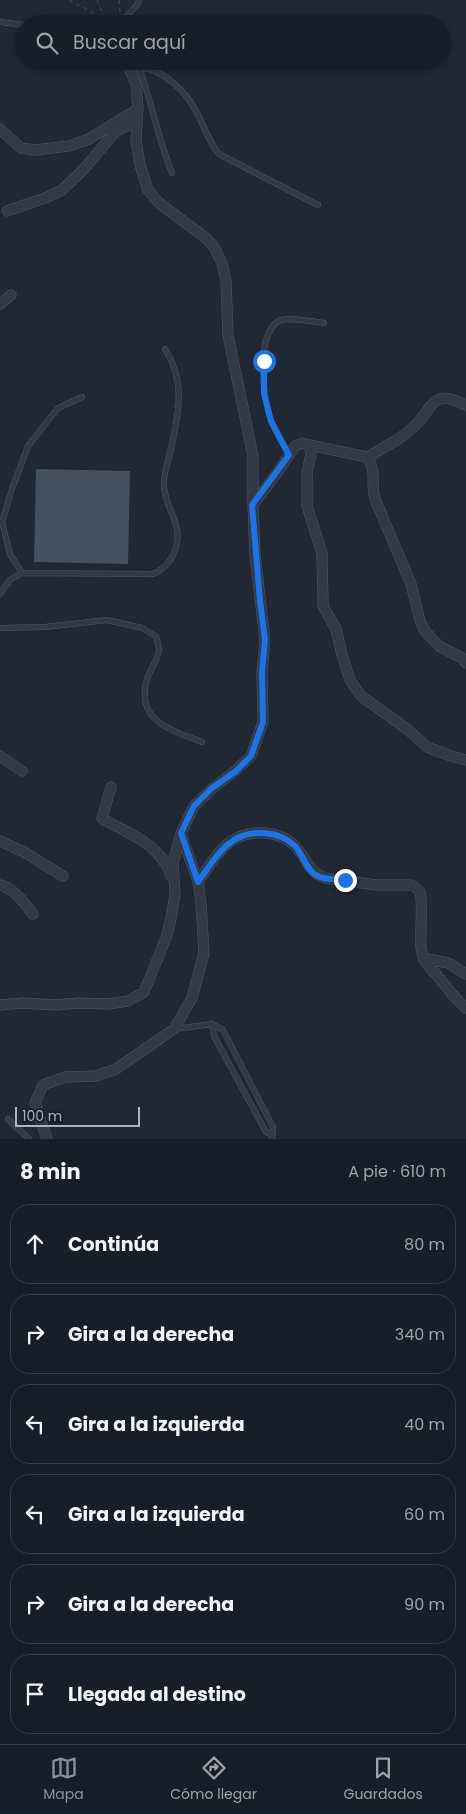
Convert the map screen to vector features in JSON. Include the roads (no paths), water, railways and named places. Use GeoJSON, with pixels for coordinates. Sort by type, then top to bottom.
{"type":"FeatureCollection","features":[{"type":"Feature","properties":{"kind":"street"},"geometry":{"type":"LineString","coordinates":[[0,1005],[22,1003],[54,1005],[78,1003],[108,1004],[128,1001],[144,992],[166,938],[176,894],[174,863],[181,833],[194,806],[212,788],[236,771],[251,756],[263,722],[262,672],[265,640],[252,505],[253,456],[228,336],[226,281],[222,263],[214,247],[206,238],[159,203],[148,190],[140,165],[136,140],[138,109],[136,84],[132,70]]}},
{"type":"Feature","properties":{"kind":"street"},"geometry":{"type":"LineString","coordinates":[[0,129],[21,148],[35,150],[69,146],[89,138],[138,109]]}},
{"type":"Feature","properties":{"kind":"street"},"geometry":{"type":"LineString","coordinates":[[7,211],[62,190],[83,170],[116,132],[137,121]]}},
{"type":"Feature","properties":{"kind":"street"},"geometry":{"type":"LineString","coordinates":[[0,304],[12,295]]}},
{"type":"Feature","properties":{"kind":"street"},"geometry":{"type":"LineString","coordinates":[[252,505],[295,446],[302,443],[367,457],[405,435],[417,424],[432,404],[441,399],[449,399],[466,405]]}},
{"type":"Feature","properties":{"kind":"street"},"geometry":{"type":"LineString","coordinates":[[309,445],[307,506],[322,553],[323,606],[336,629],[350,680],[361,696],[407,729],[427,747],[466,760]]}},
{"type":"Feature","properties":{"kind":"street"},"geometry":{"type":"LineString","coordinates":[[367,457],[374,471],[373,489],[375,499],[411,584],[424,631],[439,646],[462,658],[466,663]]}},
{"type":"Feature","properties":{"kind":"street"},"geometry":{"type":"LineString","coordinates":[[0,756],[22,771]]}},
{"type":"Feature","properties":{"kind":"street"},"geometry":{"type":"LineString","coordinates":[[110,787],[102,818],[143,841],[166,861],[176,894]]}},
{"type":"Feature","properties":{"kind":"street"},"geometry":{"type":"LineString","coordinates":[[198,882],[219,852],[233,839],[251,832],[277,834],[293,845],[312,872],[317,875],[377,885],[411,885],[420,892],[421,940],[423,958],[426,965],[466,1008]]}},
{"type":"Feature","properties":{"kind":"street"},"geometry":{"type":"LineString","coordinates":[[47,1139],[35,1103],[43,1085],[65,1077],[96,1076],[116,1069],[174,1029],[192,998],[204,953],[201,903],[198,882],[181,833]]}},
{"type":"Feature","properties":{"kind":"street"},"geometry":{"type":"LineString","coordinates":[[0,840],[63,876]]}},
{"type":"Feature","properties":{"kind":"street"},"geometry":{"type":"LineString","coordinates":[[0,885],[8,888],[15,894],[33,914]]}},
{"type":"Feature","properties":{"kind":"street"},"geometry":{"type":"LineString","coordinates":[[423,958],[448,963],[466,974]]}},
{"type":"Feature","properties":{"kind":"lane"},"geometry":{"type":"LineString","coordinates":[[128,15],[139,0]]}},
{"type":"Feature","properties":{"kind":"lane"},"geometry":{"type":"LineString","coordinates":[[0,22],[15,24]]}},
{"type":"Feature","properties":{"kind":"lane"},"geometry":{"type":"LineString","coordinates":[[134,70],[146,85],[166,158],[172,173]]}},
{"type":"Feature","properties":{"kind":"lane"},"geometry":{"type":"LineString","coordinates":[[150,70],[163,75],[179,88],[193,106],[212,146],[218,154],[318,205]]}},
{"type":"Feature","properties":{"kind":"lane"},"geometry":{"type":"LineString","coordinates":[[289,455],[271,421],[264,394],[265,340],[271,328],[279,321],[288,319],[324,323]]}},
{"type":"Feature","properties":{"kind":"lane"},"geometry":{"type":"LineString","coordinates":[[0,594],[10,580],[22,574],[153,574],[163,570],[172,559],[178,540],[176,522],[167,503],[164,487],[178,414],[180,389],[176,370],[165,349]]}},
{"type":"Feature","properties":{"kind":"lane"},"geometry":{"type":"LineString","coordinates":[[22,574],[10,554],[2,522],[12,489],[28,446],[58,408],[82,396]]}},
{"type":"Feature","properties":{"kind":"lane"},"geometry":{"type":"LineString","coordinates":[[0,628],[45,627],[107,620],[142,628],[156,636],[159,650],[147,680],[144,700],[149,713],[167,728],[202,742]]}},
{"type":"Feature","properties":{"kind":"lane"},"geometry":{"type":"LineString","coordinates":[[212,1024],[214,1036],[266,1132],[272,1137]]}},
{"type":"Feature","properties":{"kind":"lane"},"geometry":{"type":"LineString","coordinates":[[174,1029],[212,1024],[223,1030],[272,1127],[272,1137]]}},
{"type":"Feature","properties":{"kind":"lane"},"geometry":{"type":"LineString","coordinates":[[8,1119],[29,1139]]}}]}
